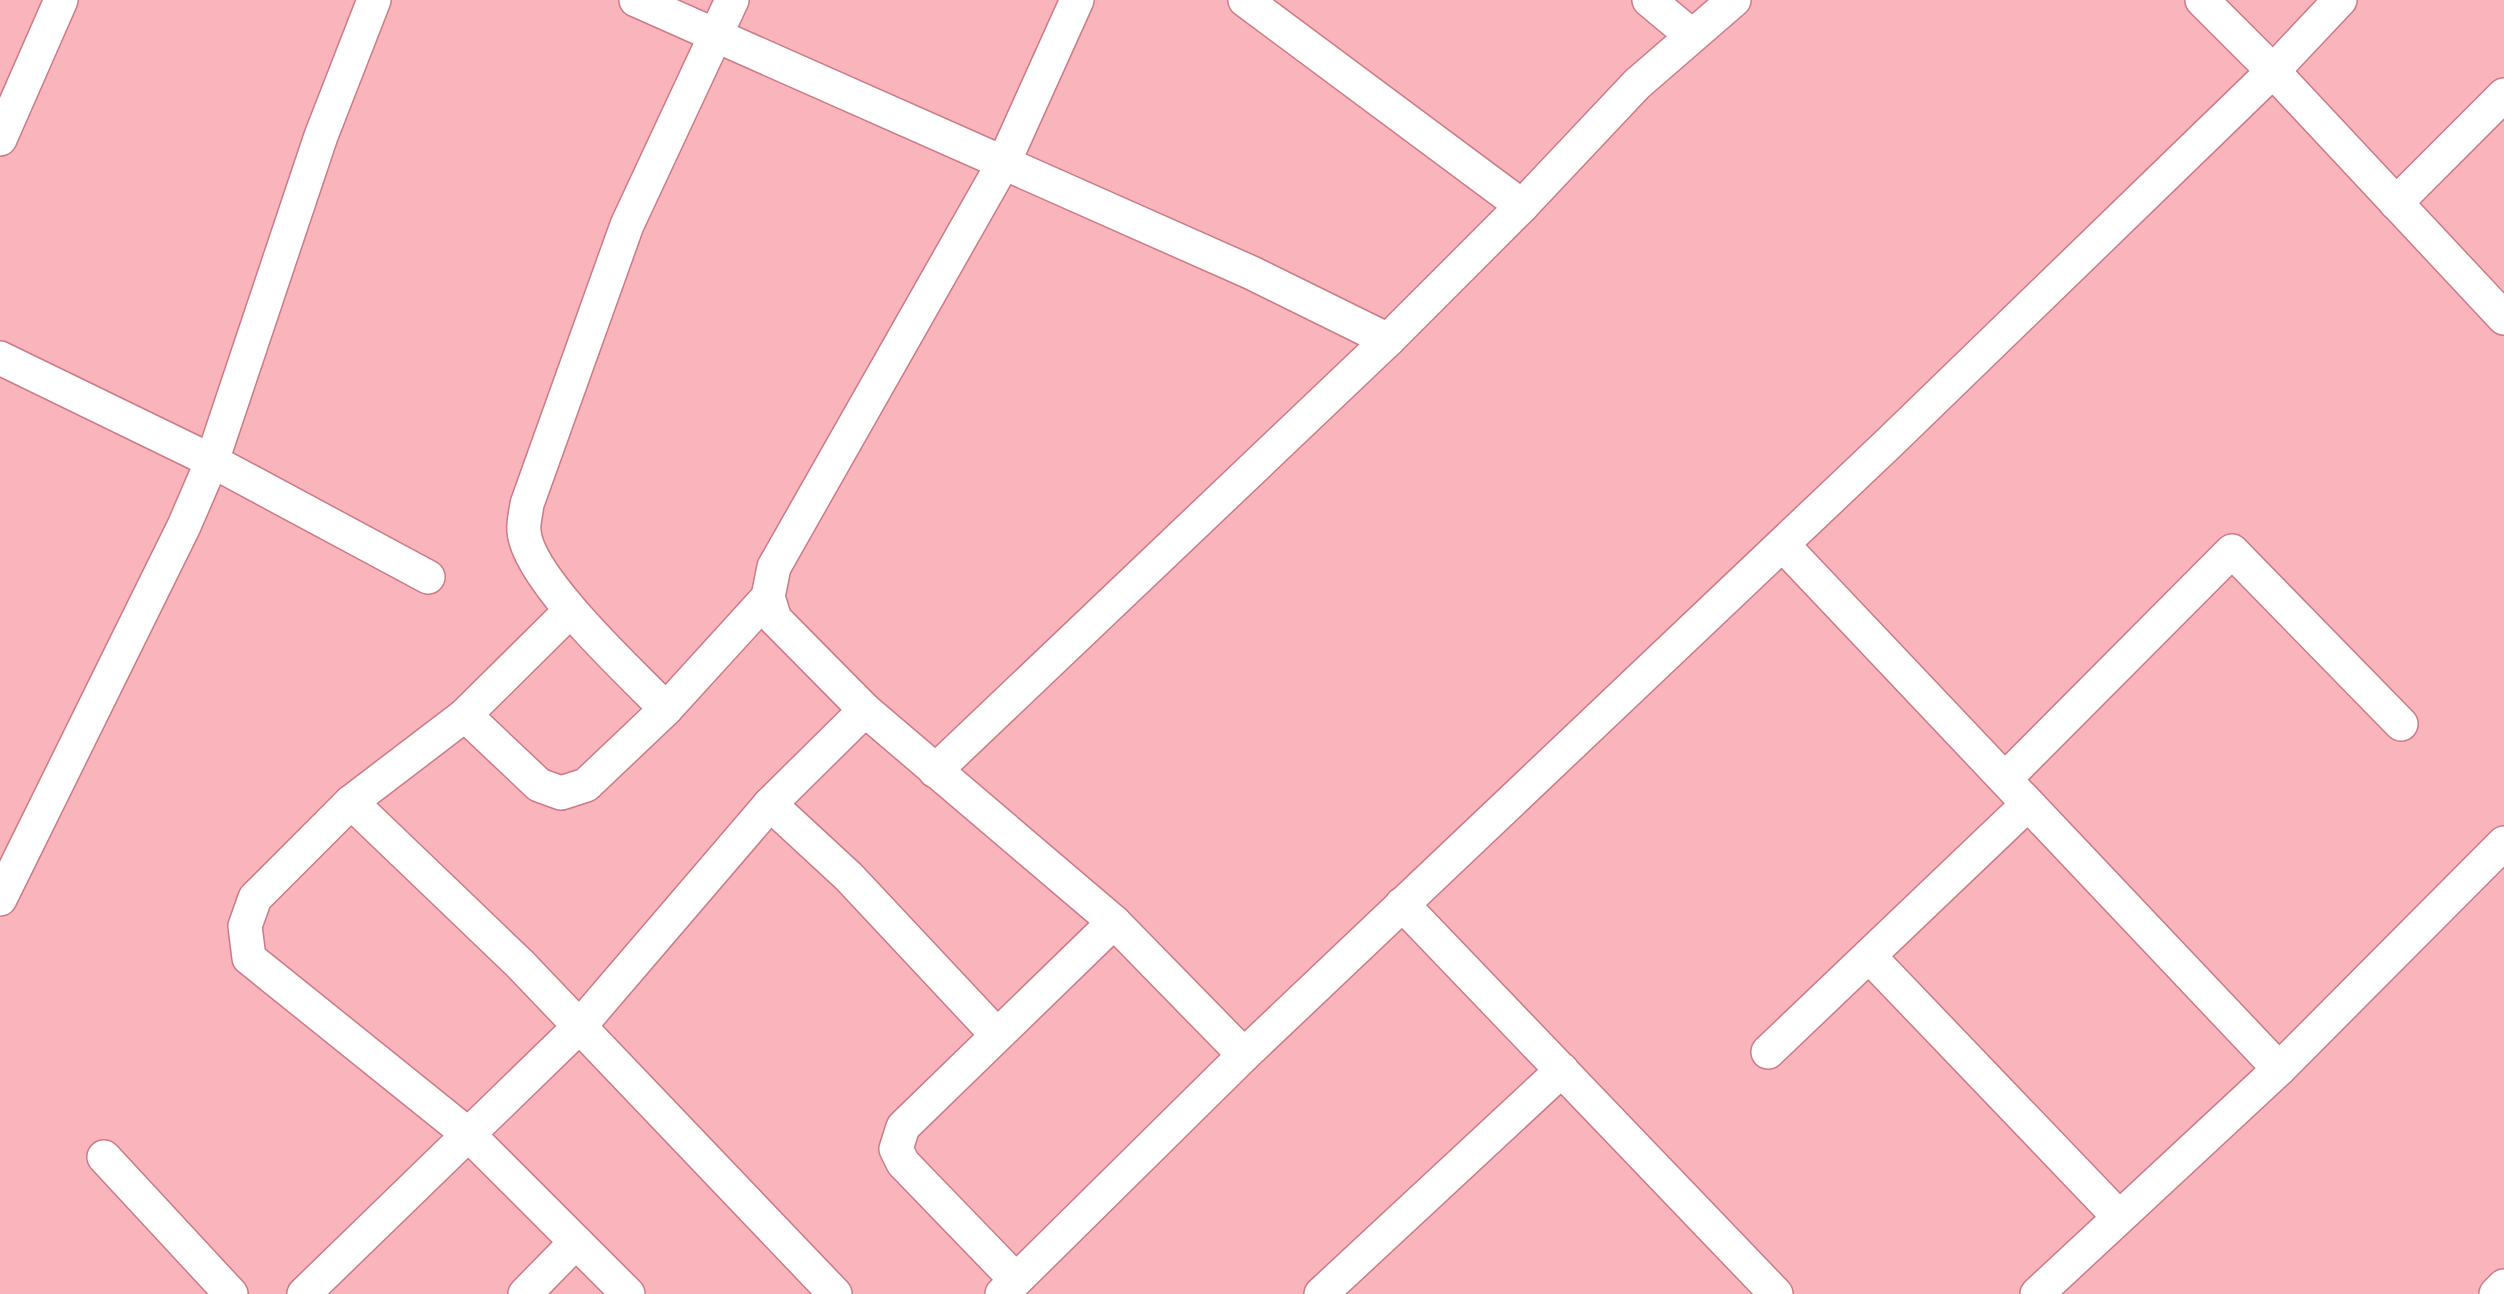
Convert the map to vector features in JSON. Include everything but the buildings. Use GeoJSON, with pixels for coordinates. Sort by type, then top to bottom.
{"type":"FeatureCollection","features":[{"type":"Feature","properties":{"kind":"street"},"geometry":{"type":"LineString","coordinates":[[0,139],[61,0]]}},
{"type":"Feature","properties":{"kind":"street"},"geometry":{"type":"LineString","coordinates":[[0,899],[184,526],[212,462],[321,136],[374,0]]}},
{"type":"Feature","properties":{"kind":"street"},"geometry":{"type":"LineString","coordinates":[[636,0],[1252,273],[1388,340]]}},
{"type":"Feature","properties":{"kind":"street"},"geometry":{"type":"LineString","coordinates":[[666,709],[570,611],[532,556],[524,532],[527,504],[627,225],[732,0]]}},
{"type":"Feature","properties":{"kind":"street"},"geometry":{"type":"LineString","coordinates":[[465,715],[539,785],[561,793],[586,785],[666,709],[768,597],[774,567],[1004,162],[1077,0]]}},
{"type":"Feature","properties":{"kind":"street"},"geometry":{"type":"LineString","coordinates":[[1245,0],[1522,206]]}},
{"type":"Feature","properties":{"kind":"street"},"geometry":{"type":"LineString","coordinates":[[1649,0],[1691,35]]}},
{"type":"Feature","properties":{"kind":"street"},"geometry":{"type":"LineString","coordinates":[[935,771],[1388,340],[1522,206],[1637,84],[1734,0]]}},
{"type":"Feature","properties":{"kind":"street"},"geometry":{"type":"LineString","coordinates":[[2202,0],[2273,71],[2504,318]]}},
{"type":"Feature","properties":{"kind":"street"},"geometry":{"type":"LineString","coordinates":[[1114,922],[903,1127],[896,1149],[903,1163],[1009,1287],[1244,1055],[1783,545],[2273,71],[2340,0]]}},
{"type":"Feature","properties":{"kind":"street"},"geometry":{"type":"LineString","coordinates":[[2396,203],[2504,95]]}},
{"type":"Feature","properties":{"kind":"street"},"geometry":{"type":"LineString","coordinates":[[0,358],[212,462],[428,577]]}},
{"type":"Feature","properties":{"kind":"street"},"geometry":{"type":"LineString","coordinates":[[1783,545],[2279,1069]]}},
{"type":"Feature","properties":{"kind":"street"},"geometry":{"type":"LineString","coordinates":[[2005,780],[2232,551],[2401,724]]}},
{"type":"Feature","properties":{"kind":"street"},"geometry":{"type":"LineString","coordinates":[[768,597],[776,619],[865,710],[1114,922],[1244,1055]]}},
{"type":"Feature","properties":{"kind":"street"},"geometry":{"type":"LineString","coordinates":[[570,611],[465,715],[351,802],[255,898],[245,926],[249,958],[469,1135],[628,1294]]}},
{"type":"Feature","properties":{"kind":"street"},"geometry":{"type":"LineString","coordinates":[[304,1294],[579,1027],[770,804],[865,710]]}},
{"type":"Feature","properties":{"kind":"street"},"geometry":{"type":"LineString","coordinates":[[351,802],[520,964],[835,1294]]}},
{"type":"Feature","properties":{"kind":"street"},"geometry":{"type":"LineString","coordinates":[[770,804],[849,877],[997,1035]]}},
{"type":"Feature","properties":{"kind":"street"},"geometry":{"type":"LineString","coordinates":[[1768,1052],[2028,804]]}},
{"type":"Feature","properties":{"kind":"street"},"geometry":{"type":"LineString","coordinates":[[2037,1294],[2279,1069],[2504,843]]}},
{"type":"Feature","properties":{"kind":"street"},"geometry":{"type":"LineString","coordinates":[[1402,904],[1562,1070],[1764,1290]]}},
{"type":"Feature","properties":{"kind":"street"},"geometry":{"type":"LineString","coordinates":[[1869,956],[2119,1217]]}},
{"type":"Feature","properties":{"kind":"street"},"geometry":{"type":"LineString","coordinates":[[1321,1294],[1562,1070]]}},
{"type":"Feature","properties":{"kind":"street"},"geometry":{"type":"LineString","coordinates":[[104,1157],[231,1294]]}},
{"type":"Feature","properties":{"kind":"street"},"geometry":{"type":"LineString","coordinates":[[525,1294],[576,1242]]}},
{"type":"Feature","properties":{"kind":"street"},"geometry":{"type":"LineString","coordinates":[[2496,1294],[2504,1286]]}}]}
